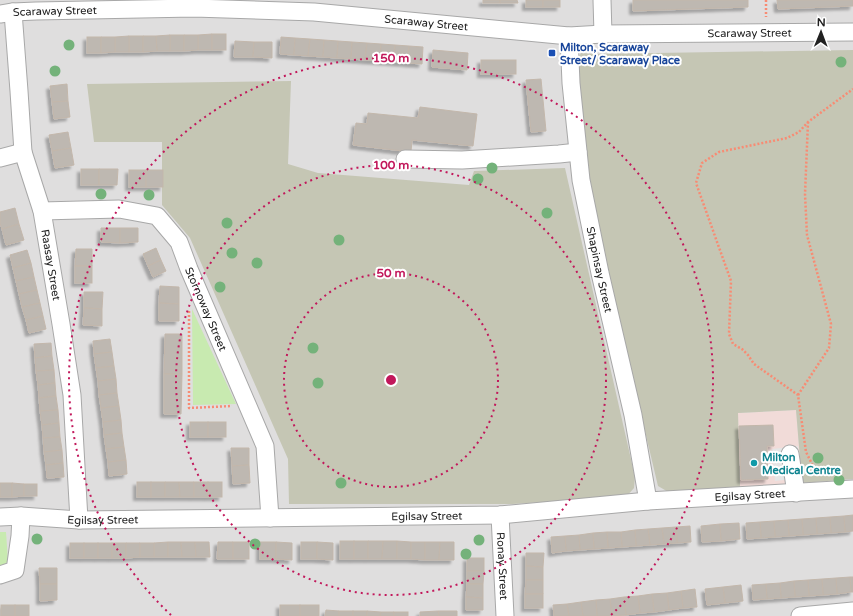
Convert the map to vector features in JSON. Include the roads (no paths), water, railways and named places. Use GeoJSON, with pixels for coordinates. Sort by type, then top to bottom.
{"type":"FeatureCollection","features":[{"type":"Feature","properties":{"kind":"street"},"geometry":{"type":"LineString","coordinates":[[602,0],[603,34]]}},
{"type":"Feature","properties":{"kind":"street","name":"Scaraway Street"},"geometry":{"type":"LineString","coordinates":[[6,13],[36,6],[194,8],[314,12],[569,36],[603,34],[853,32]]}},
{"type":"Feature","properties":{"kind":"street","name":"Raasay Street"},"geometry":{"type":"LineString","coordinates":[[6,13],[19,91],[23,152],[42,211],[72,395],[79,520]]}},
{"type":"Feature","properties":{"kind":"street","name":"Shapinsay Street"},"geometry":{"type":"LineString","coordinates":[[569,36],[571,83],[580,180],[633,415],[648,501]]}},
{"type":"Feature","properties":{"kind":"street"},"geometry":{"type":"LineString","coordinates":[[0,158],[23,152]]}},
{"type":"Feature","properties":{"kind":"street"},"geometry":{"type":"LineString","coordinates":[[405,159],[462,160],[578,152]]}},
{"type":"Feature","properties":{"kind":"street","name":"Stornoway Street"},"geometry":{"type":"LineString","coordinates":[[42,211],[119,209],[158,216],[179,242],[265,446],[270,518]]}},
{"type":"Feature","properties":{"kind":"street"},"geometry":{"type":"LineString","coordinates":[[790,454],[796,493]]}},
{"type":"Feature","properties":{"kind":"street","name":"Egilsay Street"},"geometry":{"type":"LineString","coordinates":[[0,517],[21,516],[79,520],[500,515],[648,501],[853,490]]}},
{"type":"Feature","properties":{"kind":"street","name":"Ronay Street"},"geometry":{"type":"LineString","coordinates":[[500,515],[505,616]]}},
{"type":"Feature","properties":{"kind":"street"},"geometry":{"type":"LineString","coordinates":[[0,575],[15,570],[20,536],[21,516]]}},
{"type":"Feature","properties":{"kind":"street"},"geometry":{"type":"LineString","coordinates":[[800,616],[853,610]]}},
{"type":"Feature","properties":{"kind":"place","name":"Milton, Scaraway Street/ Scaraway Place"},"geometry":{"type":"Point","coordinates":[552,53]}},
{"type":"Feature","properties":{"kind":"place","name":"Milton Medical Centre"},"geometry":{"type":"Point","coordinates":[754,463]}}]}
